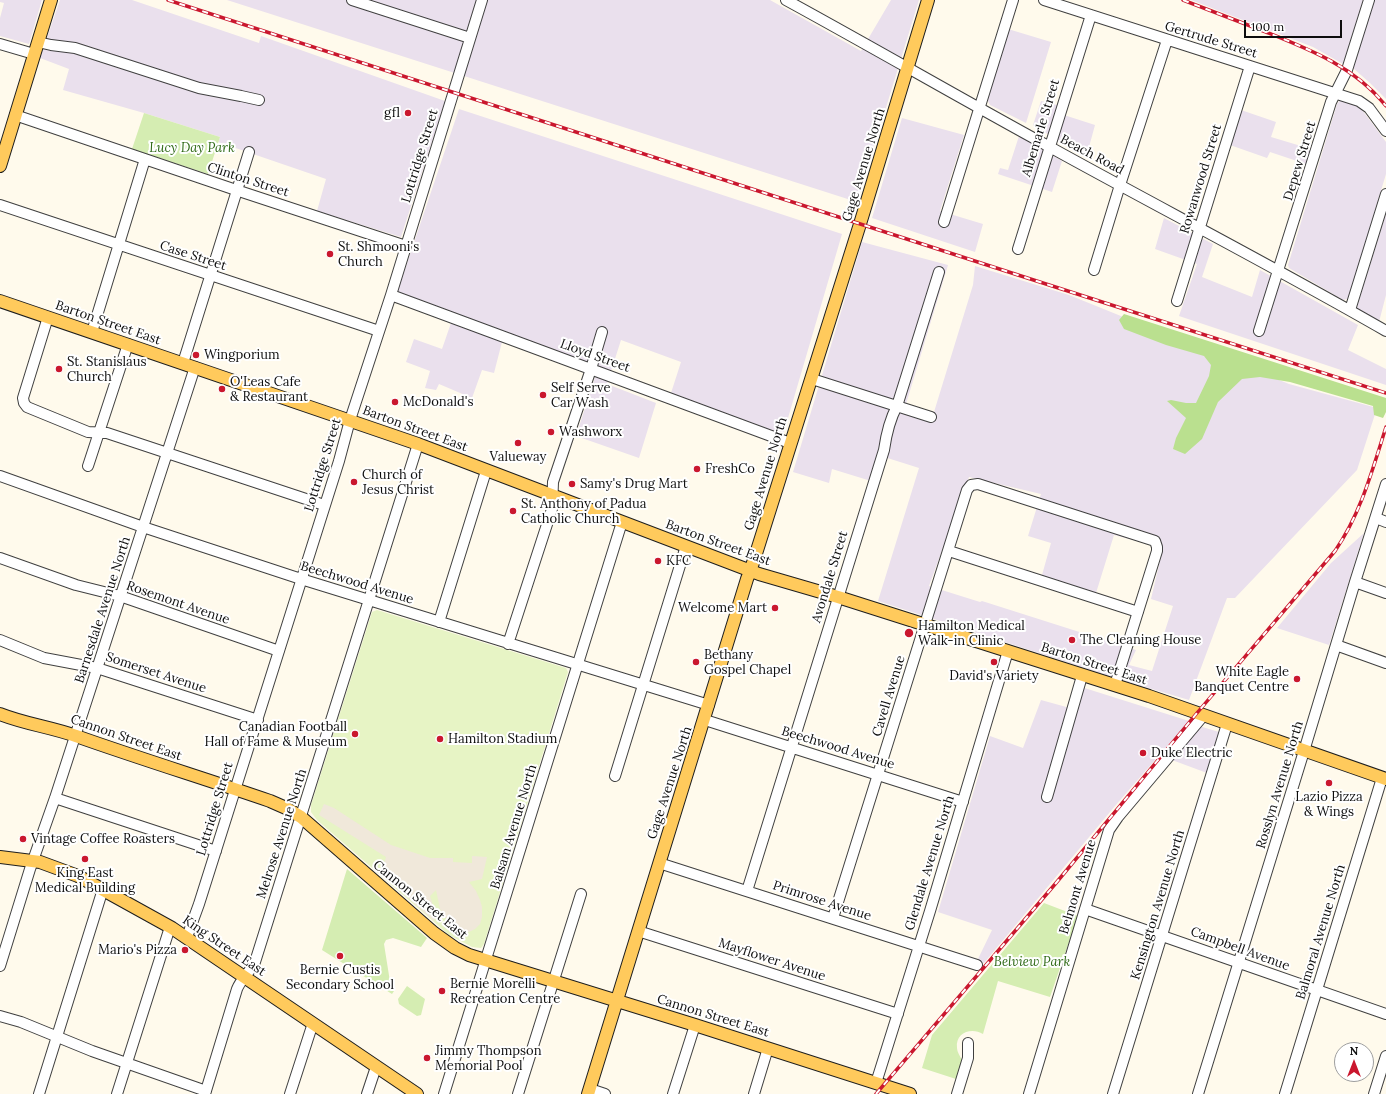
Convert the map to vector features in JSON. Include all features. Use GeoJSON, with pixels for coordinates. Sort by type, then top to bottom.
{"type":"FeatureCollection","features":[{"type":"Feature","properties":{"kind":"main road"},"geometry":{"type":"LineString","coordinates":[[0,166],[51,0]]}},
{"type":"Feature","properties":{"kind":"main road","name":"Gage Avenue North"},"geometry":{"type":"LineString","coordinates":[[589,1092],[790,443],[812,379],[928,0]]}},
{"type":"Feature","properties":{"kind":"main road","name":"Barton Street East"},"geometry":{"type":"LineString","coordinates":[[0,301],[418,444],[750,571],[838,597],[1082,676],[1115,685],[1384,778]]}},
{"type":"Feature","properties":{"kind":"main road","name":"Cannon Street East"},"geometry":{"type":"LineString","coordinates":[[0,714],[28,723],[37,724],[76,735],[112,749],[278,804],[301,817],[434,933],[455,948],[469,955],[695,1024],[876,1083],[890,1091],[910,1094]]}},
{"type":"Feature","properties":{"kind":"main road","name":"King Street East"},"geometry":{"type":"LineString","coordinates":[[0,857],[33,861],[72,874],[103,889],[170,927],[187,937],[417,1094]]}},
{"type":"Feature","properties":{"kind":"street"},"geometry":{"type":"LineString","coordinates":[[352,0],[470,38]]}},
{"type":"Feature","properties":{"kind":"street","name":"Lottridge Street"},"geometry":{"type":"LineString","coordinates":[[187,937],[258,720],[339,461],[350,420],[391,295],[482,0]]}},
{"type":"Feature","properties":{"kind":"street","name":"Beach Road"},"geometry":{"type":"LineString","coordinates":[[786,0],[1049,147],[1386,331]]}},
{"type":"Feature","properties":{"kind":"street"},"geometry":{"type":"LineString","coordinates":[[944,222],[1013,0]]}},
{"type":"Feature","properties":{"kind":"street","name":"Gertrude Street"},"geometry":{"type":"LineString","coordinates":[[1044,0],[1359,101],[1369,108],[1386,132]]}},
{"type":"Feature","properties":{"kind":"street","name":"Depew Street"},"geometry":{"type":"LineString","coordinates":[[1259,331],[1335,93],[1347,70],[1369,0]]}},
{"type":"Feature","properties":{"kind":"street","name":"Albemarle Street"},"geometry":{"type":"LineString","coordinates":[[1018,249],[1091,15]]}},
{"type":"Feature","properties":{"kind":"street"},"geometry":{"type":"LineString","coordinates":[[1094,270],[1167,40]]}},
{"type":"Feature","properties":{"kind":"street"},"geometry":{"type":"LineString","coordinates":[[38,42],[75,48],[199,88],[258,100]]}},
{"type":"Feature","properties":{"kind":"street"},"geometry":{"type":"LineString","coordinates":[[0,44],[34,54]]}},
{"type":"Feature","properties":{"kind":"street","name":"Rowanwood Street"},"geometry":{"type":"LineString","coordinates":[[1177,301],[1250,66]]}},
{"type":"Feature","properties":{"kind":"street","name":"Clinton Street"},"geometry":{"type":"LineString","coordinates":[[15,115],[406,246]]}},
{"type":"Feature","properties":{"kind":"street"},"geometry":{"type":"LineString","coordinates":[[183,363],[249,152]]}},
{"type":"Feature","properties":{"kind":"street"},"geometry":{"type":"LineString","coordinates":[[92,332],[144,159]]}},
{"type":"Feature","properties":{"kind":"street"},"geometry":{"type":"LineString","coordinates":[[1350,310],[1386,194]]}},
{"type":"Feature","properties":{"kind":"street","name":"Case Street"},"geometry":{"type":"LineString","coordinates":[[0,205],[378,331]]}},
{"type":"Feature","properties":{"kind":"street","name":"Avondale Street"},"geometry":{"type":"LineString","coordinates":[[747,891],[884,450],[894,412],[939,272]]}},
{"type":"Feature","properties":{"kind":"street","name":"Lloyd Street"},"geometry":{"type":"LineString","coordinates":[[391,295],[790,443]]}},
{"type":"Feature","properties":{"kind":"street"},"geometry":{"type":"LineString","coordinates":[[48,317],[23,398],[27,407],[88,432],[107,433],[324,505]]}},
{"type":"Feature","properties":{"kind":"street"},"geometry":{"type":"LineString","coordinates":[[508,644],[552,509],[553,482],[602,332]]}},
{"type":"Feature","properties":{"kind":"street"},"geometry":{"type":"LineString","coordinates":[[88,466],[128,344]]}},
{"type":"Feature","properties":{"kind":"street","name":"Barnesdale Avenue North"},"geometry":{"type":"LineString","coordinates":[[0,966],[195,367]]}},
{"type":"Feature","properties":{"kind":"street"},"geometry":{"type":"LineString","coordinates":[[812,379],[931,417]]}},
{"type":"Feature","properties":{"kind":"street","name":"Melrose Avenue North"},"geometry":{"type":"LineString","coordinates":[[205,1093],[237,989],[244,976],[252,968],[255,962],[418,444]]}},
{"type":"Feature","properties":{"kind":"street"},"geometry":{"type":"LineString","coordinates":[[439,622],[486,470]]}},
{"type":"Feature","properties":{"kind":"street","name":"Beechwood Avenue"},"geometry":{"type":"LineString","coordinates":[[0,476],[143,527],[301,580],[709,705]]}},
{"type":"Feature","properties":{"kind":"street","name":"Cavell Avenue"},"geometry":{"type":"LineString","coordinates":[[833,918],[949,552],[967,490],[973,484],[978,484],[1155,541],[1158,547],[1138,612]]}},
{"type":"Feature","properties":{"kind":"street","name":"Rosslyn Avenue North"},"geometry":{"type":"LineString","coordinates":[[1198,1094],[1386,484]]}},
{"type":"Feature","properties":{"kind":"street"},"geometry":{"type":"LineString","coordinates":[[1376,518],[1386,522]]}},
{"type":"Feature","properties":{"kind":"street","name":"Balsam Avenue North"},"geometry":{"type":"LineString","coordinates":[[444,1094],[622,522]]}},
{"type":"Feature","properties":{"kind":"street"},"geometry":{"type":"LineString","coordinates":[[615,776],[686,546]]}},
{"type":"Feature","properties":{"kind":"street"},"geometry":{"type":"LineString","coordinates":[[949,552],[1138,612],[1115,685]]}},
{"type":"Feature","properties":{"kind":"street","name":"Rosemont Avenue"},"geometry":{"type":"LineString","coordinates":[[0,558],[76,585],[120,596],[279,651]]}},
{"type":"Feature","properties":{"kind":"street"},"geometry":{"type":"LineString","coordinates":[[1355,582],[1386,593]]}},
{"type":"Feature","properties":{"kind":"street","name":"Somerset Avenue"},"geometry":{"type":"LineString","coordinates":[[0,640],[44,658],[97,668],[258,720]]}},
{"type":"Feature","properties":{"kind":"street"},"geometry":{"type":"LineString","coordinates":[[1336,645],[1386,663]]}},
{"type":"Feature","properties":{"kind":"street","name":"Glendale Avenue North"},"geometry":{"type":"LineString","coordinates":[[876,1083],[1008,651]]}},
{"type":"Feature","properties":{"kind":"street"},"geometry":{"type":"LineString","coordinates":[[1046,797],[1082,676]]}},
{"type":"Feature","properties":{"kind":"street","name":"Belmont Avenue"},"geometry":{"type":"LineString","coordinates":[[1029,1094],[1109,830],[1118,817],[1204,716]]}},
{"type":"Feature","properties":{"kind":"street","name":"Beechwood Avenue"},"geometry":{"type":"LineString","coordinates":[[705,720],[963,802]]}},
{"type":"Feature","properties":{"kind":"street","name":"Kensington Avenue North"},"geometry":{"type":"LineString","coordinates":[[1113,1094],[1227,724]]}},
{"type":"Feature","properties":{"kind":"street","name":"Balmoral Avenue North"},"geometry":{"type":"LineString","coordinates":[[1285,1094],[1384,778]]}},
{"type":"Feature","properties":{"kind":"street"},"geometry":{"type":"LineString","coordinates":[[55,798],[216,851]]}},
{"type":"Feature","properties":{"kind":"street","name":"Primrose Avenue"},"geometry":{"type":"LineString","coordinates":[[660,863],[977,965]]}},
{"type":"Feature","properties":{"kind":"street"},"geometry":{"type":"LineString","coordinates":[[39,1094],[103,889]]}},
{"type":"Feature","properties":{"kind":"street"},"geometry":{"type":"LineString","coordinates":[[518,1094],[552,981],[581,894]]}},
{"type":"Feature","properties":{"kind":"street","name":"Campbell Avenue"},"geometry":{"type":"LineString","coordinates":[[1085,909],[1386,1014]]}},
{"type":"Feature","properties":{"kind":"street"},"geometry":{"type":"LineString","coordinates":[[117,1094],[170,927]]}},
{"type":"Feature","properties":{"kind":"street","name":"Mayflower Avenue"},"geometry":{"type":"LineString","coordinates":[[638,931],[898,1014]]}},
{"type":"Feature","properties":{"kind":"street"},"geometry":{"type":"LineString","coordinates":[[0,1016],[57,1036],[92,1051],[205,1093]]}},
{"type":"Feature","properties":{"kind":"street"},"geometry":{"type":"LineString","coordinates":[[290,1094],[313,1023]]}},
{"type":"Feature","properties":{"kind":"street"},"geometry":{"type":"LineString","coordinates":[[673,1094],[695,1024]]}},
{"type":"Feature","properties":{"kind":"street"},"geometry":{"type":"LineString","coordinates":[[957,1094],[968,1058],[968,1043]]}},
{"type":"Feature","properties":{"kind":"street"},"geometry":{"type":"LineString","coordinates":[[754,1094],[768,1048]]}},
{"type":"Feature","properties":{"kind":"street"},"geometry":{"type":"LineString","coordinates":[[1374,1094],[1386,1056]]}},
{"type":"Feature","properties":{"kind":"street"},"geometry":{"type":"LineString","coordinates":[[367,1094],[376,1067]]}},
{"type":"Feature","properties":{"kind":"street"},"geometry":{"type":"LineString","coordinates":[[589,1092],[605,1094]]}},
{"type":"Feature","properties":{"kind":"shaded area"},"geometry":{"type":"Polygon","coordinates":[[[0,0],[42,0],[29,44],[0,36],[0,18],[4,3],[0,2],[0,0]]]}},
{"type":"Feature","properties":{"kind":"shaded area"},"geometry":{"type":"Polygon","coordinates":[[[60,0],[132,0],[259,43],[261,36],[445,101],[401,237],[317,211],[326,179],[218,142],[220,137],[63,90],[69,69],[40,58],[60,0]]]}},
{"type":"Feature","properties":{"kind":"shaded area"},"geometry":{"type":"Polygon","coordinates":[[[227,0],[770,0],[861,51],[891,0],[919,0],[857,202],[227,0]]]}},
{"type":"Feature","properties":{"kind":"shaded area"},"geometry":{"type":"Polygon","coordinates":[[[1191,0],[1363,0],[1343,64],[1313,47],[1191,0]]]}},
{"type":"Feature","properties":{"kind":"shaded area"},"geometry":{"type":"Polygon","coordinates":[[[1374,0],[1386,0],[1386,99],[1353,68],[1374,0]]]}},
{"type":"Feature","properties":{"kind":"shaded area"},"geometry":{"type":"Polygon","coordinates":[[[1008,29],[1051,42],[1026,123],[990,105],[987,99],[1008,29]]]}},
{"type":"Feature","properties":{"kind":"shaded area"},"geometry":{"type":"Polygon","coordinates":[[[1340,100],[1360,107],[1386,142],[1386,174],[1349,296],[1347,299],[1343,300],[1289,268],[1288,265],[1337,104],[1340,100]]]}},
{"type":"Feature","properties":{"kind":"shaded area"},"geometry":{"type":"Polygon","coordinates":[[[1041,101],[1057,105],[1064,115],[1095,125],[1086,158],[1033,125],[1041,101]]]}},
{"type":"Feature","properties":{"kind":"shaded area"},"geometry":{"type":"Polygon","coordinates":[[[459,109],[842,234],[783,435],[671,393],[681,362],[621,340],[607,384],[656,403],[639,458],[576,436],[598,368],[397,293],[459,109]]]}},
{"type":"Feature","properties":{"kind":"shaded area"},"geometry":{"type":"Polygon","coordinates":[[[1241,110],[1276,122],[1271,137],[1311,149],[1306,164],[1270,152],[1267,158],[1230,145],[1241,110]]]}},
{"type":"Feature","properties":{"kind":"shaded area"},"geometry":{"type":"Polygon","coordinates":[[[902,118],[964,135],[940,211],[983,224],[975,252],[872,218],[902,118]]]}},
{"type":"Feature","properties":{"kind":"shaded area"},"geometry":{"type":"Polygon","coordinates":[[[1019,136],[1062,161],[1052,192],[998,174],[1000,168],[1008,170],[1019,136]]]}},
{"type":"Feature","properties":{"kind":"shaded area"},"geometry":{"type":"Polygon","coordinates":[[[1386,214],[1386,295],[1379,322],[1356,310],[1386,214]]]}},
{"type":"Feature","properties":{"kind":"shaded area"},"geometry":{"type":"Polygon","coordinates":[[[1164,218],[1213,244],[1202,277],[1252,297],[1260,270],[1358,325],[1348,350],[1386,369],[1386,385],[1179,316],[1197,264],[1155,249],[1164,218]]]}},
{"type":"Feature","properties":{"kind":"shaded area"},"geometry":{"type":"Polygon","coordinates":[[[862,242],[948,265],[906,404],[934,412],[973,285],[975,266],[1069,295],[1289,384],[1377,408],[1357,470],[1235,598],[1227,598],[1189,700],[1125,681],[878,601],[919,468],[878,455],[871,481],[832,469],[829,483],[793,472],[862,242]],[[969,477],[929,586],[980,602],[982,601],[1136,650],[1129,665],[1152,671],[1173,606],[1151,599],[1163,548],[1114,535],[1096,593],[1042,575],[1051,543],[1028,536],[1041,494],[969,477]]]}},
{"type":"Feature","properties":{"kind":"shaded area"},"geometry":{"type":"Polygon","coordinates":[[[451,323],[502,342],[494,373],[482,370],[472,398],[439,384],[436,390],[425,388],[430,371],[406,362],[414,339],[442,349],[451,323]]]}},
{"type":"Feature","properties":{"kind":"shaded area"},"geometry":{"type":"Polygon","coordinates":[[[1364,533],[1329,645],[1277,628],[1331,563],[1364,533]]]}},
{"type":"Feature","properties":{"kind":"shaded area"},"geometry":{"type":"Polygon","coordinates":[[[1075,685],[1189,721],[1115,806],[984,963],[977,961],[992,930],[938,912],[990,736],[1023,748],[1041,700],[1070,708],[1075,685]]]}},
{"type":"Feature","properties":{"kind":"shaded area"},"geometry":{"type":"Polygon","coordinates":[[[1199,726],[1219,732],[1207,773],[1172,760],[1199,726]]]}},
{"type":"Feature","properties":{"kind":"shaded area"},"geometry":{"type":"Polygon","coordinates":[[[324,804],[334,808],[391,845],[430,858],[453,858],[453,862],[472,863],[472,856],[487,857],[482,879],[469,882],[476,891],[482,907],[480,924],[469,932],[456,928],[449,923],[440,909],[436,890],[430,896],[436,915],[434,921],[381,874],[386,857],[319,815],[324,804]]]}},
{"type":"Feature","properties":{"kind":"green space","name":"Lucy Day Park"},"geometry":{"type":"Polygon","coordinates":[[[144,113],[220,137],[208,174],[132,149],[144,113]]]}},
{"type":"Feature","properties":{"kind":"green space"},"geometry":{"type":"Polygon","coordinates":[[[1124,314],[1386,398],[1386,412],[1383,418],[1374,415],[1373,406],[1290,382],[1260,377],[1242,379],[1218,402],[1202,439],[1185,454],[1173,449],[1176,438],[1186,418],[1167,401],[1171,400],[1196,403],[1209,376],[1211,365],[1204,356],[1166,345],[1124,329],[1119,320],[1124,314]]]}},
{"type":"Feature","properties":{"kind":"green space","name":"Hamilton Stadium"},"geometry":{"type":"Polygon","coordinates":[[[377,610],[566,668],[568,672],[484,944],[481,948],[472,947],[449,935],[317,820],[311,812],[311,805],[372,612],[377,610]]]}},
{"type":"Feature","properties":{"kind":"green space"},"geometry":{"type":"Polygon","coordinates":[[[347,869],[427,938],[421,947],[393,938],[386,940],[384,944],[391,988],[394,991],[392,994],[322,950],[347,869]]]}},
{"type":"Feature","properties":{"kind":"green space","name":"Belview Park"},"geometry":{"type":"Polygon","coordinates":[[[1044,903],[1078,916],[1050,997],[998,981],[983,1034],[969,1031],[965,1032],[959,1038],[957,1050],[962,1060],[956,1079],[922,1068],[932,1035],[1044,903]]]}},
{"type":"Feature","properties":{"kind":"green space"},"geometry":{"type":"Polygon","coordinates":[[[407,986],[425,999],[421,1015],[417,1016],[399,1004],[398,999],[407,986]]]}},
{"type":"Feature","properties":{"kind":"railway"},"geometry":{"type":"LineString","coordinates":[[168,0],[1386,393]]}},
{"type":"Feature","properties":{"kind":"railway"},"geometry":{"type":"LineString","coordinates":[[1183,0],[1316,53],[1346,70],[1374,92],[1386,106]]}},
{"type":"Feature","properties":{"kind":"railway"},"geometry":{"type":"LineString","coordinates":[[876,1094],[1056,883],[1197,713],[1335,551],[1359,507],[1371,476],[1386,427]]}},
{"type":"Feature","properties":{"kind":"place","name":"gfl"},"geometry":{"type":"Point","coordinates":[408,113]}},
{"type":"Feature","properties":{"kind":"place","name":"St. Shmooni's Church"},"geometry":{"type":"Point","coordinates":[330,254]}},
{"type":"Feature","properties":{"kind":"place","name":"Wingporium"},"geometry":{"type":"Point","coordinates":[196,355]}},
{"type":"Feature","properties":{"kind":"place","name":"St. Stanislaus Church"},"geometry":{"type":"Point","coordinates":[59,369]}},
{"type":"Feature","properties":{"kind":"place","name":"O'Leas Cafe & Restaurant"},"geometry":{"type":"Point","coordinates":[222,389]}},
{"type":"Feature","properties":{"kind":"place","name":"Self Serve Car Wash"},"geometry":{"type":"Point","coordinates":[543,395]}},
{"type":"Feature","properties":{"kind":"place","name":"McDonald's"},"geometry":{"type":"Point","coordinates":[395,402]}},
{"type":"Feature","properties":{"kind":"place","name":"Washworx"},"geometry":{"type":"Point","coordinates":[551,432]}},
{"type":"Feature","properties":{"kind":"place","name":"Valueway"},"geometry":{"type":"Point","coordinates":[518,443]}},
{"type":"Feature","properties":{"kind":"place","name":"FreshCo"},"geometry":{"type":"Point","coordinates":[697,469]}},
{"type":"Feature","properties":{"kind":"place","name":"Church of Jesus Christ"},"geometry":{"type":"Point","coordinates":[354,482]}},
{"type":"Feature","properties":{"kind":"place","name":"Samy's Drug Mart"},"geometry":{"type":"Point","coordinates":[572,484]}},
{"type":"Feature","properties":{"kind":"place","name":"St. Anthony of Padua Catholic Church"},"geometry":{"type":"Point","coordinates":[513,511]}},
{"type":"Feature","properties":{"kind":"place","name":"KFC"},"geometry":{"type":"Point","coordinates":[658,561]}},
{"type":"Feature","properties":{"kind":"place","name":"Welcome Mart"},"geometry":{"type":"Point","coordinates":[775,608]}},
{"type":"Feature","properties":{"kind":"place","name":"Hamilton Medical Walk-in Clinic"},"geometry":{"type":"Point","coordinates":[909,633]}},
{"type":"Feature","properties":{"kind":"place","name":"The Cleaning House"},"geometry":{"type":"Point","coordinates":[1072,640]}},
{"type":"Feature","properties":{"kind":"place","name":"Bethany Gospel Chapel"},"geometry":{"type":"Point","coordinates":[696,662]}},
{"type":"Feature","properties":{"kind":"place","name":"David's Variety"},"geometry":{"type":"Point","coordinates":[994,662]}},
{"type":"Feature","properties":{"kind":"place","name":"White Eagle Banquet Centre"},"geometry":{"type":"Point","coordinates":[1297,679]}},
{"type":"Feature","properties":{"kind":"place","name":"Canadian Football Hall of Fame & Museum"},"geometry":{"type":"Point","coordinates":[355,734]}},
{"type":"Feature","properties":{"kind":"place","name":"Hamilton Stadium"},"geometry":{"type":"Point","coordinates":[440,739]}},
{"type":"Feature","properties":{"kind":"place","name":"Duke Electric"},"geometry":{"type":"Point","coordinates":[1143,753]}},
{"type":"Feature","properties":{"kind":"place","name":"Lazio Pizza & Wings"},"geometry":{"type":"Point","coordinates":[1329,783]}},
{"type":"Feature","properties":{"kind":"place","name":"Vintage Coffee Roasters"},"geometry":{"type":"Point","coordinates":[23,839]}},
{"type":"Feature","properties":{"kind":"place","name":"King East Medical Building"},"geometry":{"type":"Point","coordinates":[85,859]}},
{"type":"Feature","properties":{"kind":"place","name":"Mario's Pizza"},"geometry":{"type":"Point","coordinates":[185,950]}},
{"type":"Feature","properties":{"kind":"place","name":"Bernie Custis Secondary School"},"geometry":{"type":"Point","coordinates":[340,956]}},
{"type":"Feature","properties":{"kind":"place","name":"Bernie Morelli Recreation Centre"},"geometry":{"type":"Point","coordinates":[442,991]}},
{"type":"Feature","properties":{"kind":"place","name":"Jimmy Thompson Memorial Pool"},"geometry":{"type":"Point","coordinates":[427,1058]}}]}
